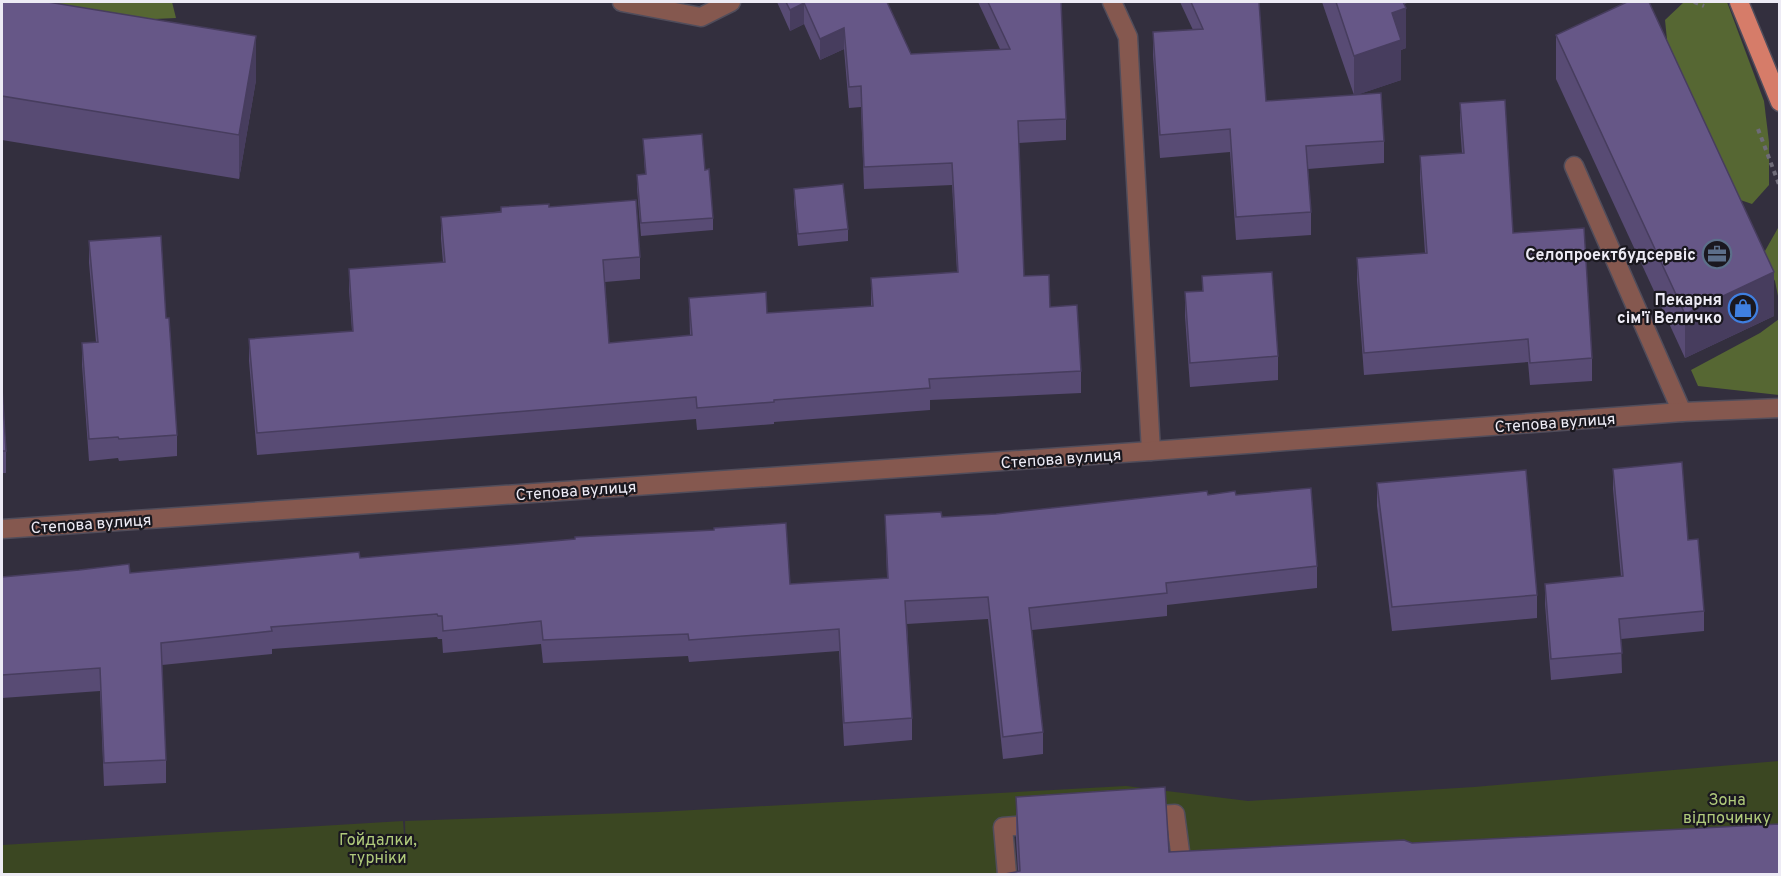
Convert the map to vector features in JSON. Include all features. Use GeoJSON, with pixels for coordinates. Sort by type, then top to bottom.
{"type":"FeatureCollection","features":[{"type":"Feature","properties":{"kind":"main road"},"geometry":{"type":"LineString","coordinates":[[1739,2],[1779,102]]}},
{"type":"Feature","properties":{"kind":"street"},"geometry":{"type":"LineString","coordinates":[[622,2],[701,17],[731,2]]}},
{"type":"Feature","properties":{"kind":"street"},"geometry":{"type":"LineString","coordinates":[[1112,2],[1128,37],[1151,452]]}},
{"type":"Feature","properties":{"kind":"street"},"geometry":{"type":"LineString","coordinates":[[1574,166],[1682,412]]}},
{"type":"Feature","properties":{"kind":"street","name":"Степова вулиця"},"geometry":{"type":"LineString","coordinates":[[2,529],[1151,452],[1682,412],[1779,408]]}},
{"type":"Feature","properties":{"kind":"street"},"geometry":{"type":"LineString","coordinates":[[1130,817],[1175,814],[1183,874]]}},
{"type":"Feature","properties":{"kind":"street"},"geometry":{"type":"LineString","coordinates":[[1006,874],[1003,826],[1061,822]]}},
{"type":"Feature","properties":{"kind":"green space"},"geometry":{"type":"Polygon","coordinates":[[[14,2],[172,2],[176,18],[132,20],[14,2]]]}},
{"type":"Feature","properties":{"kind":"green space"},"geometry":{"type":"Polygon","coordinates":[[[1684,2],[1727,2],[1764,101],[1769,142],[1769,185],[1752,204],[1726,195],[1669,59],[1665,20],[1684,2]]]}},
{"type":"Feature","properties":{"kind":"green space"},"geometry":{"type":"Polygon","coordinates":[[[1778,228],[1779,301],[1775,281],[1761,258],[1778,228]]]}},
{"type":"Feature","properties":{"kind":"green space"},"geometry":{"type":"Polygon","coordinates":[[[1779,319],[1779,395],[1698,386],[1691,370],[1760,333],[1779,319]]]}},
{"type":"Feature","properties":{"kind":"green space","name":"Зона відпочинку"},"geometry":{"type":"Polygon","coordinates":[[[1779,761],[1779,848],[1186,874],[1175,810],[1000,825],[1000,874],[2,874],[2,845],[403,821],[406,862],[405,821],[658,812],[1126,786],[1248,801],[1474,787],[1779,761]]]}},
{"type":"Feature","properties":{"kind":"building"},"geometry":{"type":"Polygon","coordinates":[[[2,2],[48,2],[256,36],[239,135],[2,96],[2,2]]]}},
{"type":"Feature","properties":{"kind":"building"},"geometry":{"type":"Polygon","coordinates":[[[786,2],[887,2],[911,54],[1010,49],[988,2],[1061,2],[1066,119],[1018,121],[1024,276],[1049,275],[1050,307],[1077,305],[1081,371],[929,379],[930,388],[697,408],[696,397],[257,433],[249,339],[353,331],[349,269],[445,262],[441,217],[501,212],[501,207],[549,204],[549,207],[636,200],[640,257],[603,260],[609,343],[692,335],[689,298],[766,292],[767,313],[873,306],[871,278],[958,272],[952,163],[864,167],[861,86],[849,87],[844,28],[820,39],[804,3],[790,10],[786,2]]]}},
{"type":"Feature","properties":{"kind":"building"},"geometry":{"type":"Polygon","coordinates":[[[1191,2],[1259,2],[1266,101],[1381,93],[1384,141],[1306,146],[1311,212],[1236,217],[1230,129],[1160,135],[1153,32],[1203,29],[1191,2]]]}},
{"type":"Feature","properties":{"kind":"building"},"geometry":{"type":"Polygon","coordinates":[[[1336,2],[1403,2],[1406,8],[1392,13],[1401,40],[1354,56],[1336,2]]]}},
{"type":"Feature","properties":{"kind":"building"},"geometry":{"type":"Polygon","coordinates":[[[1627,2],[1649,2],[1774,272],[1685,314],[1556,35],[1627,2]]]}},
{"type":"Feature","properties":{"kind":"building"},"geometry":{"type":"Polygon","coordinates":[[[1505,100],[1513,233],[1584,228],[1592,358],[1530,363],[1528,339],[1364,353],[1357,258],[1427,253],[1420,156],[1464,153],[1460,103],[1505,100]]]}},
{"type":"Feature","properties":{"kind":"building"},"geometry":{"type":"Polygon","coordinates":[[[702,134],[705,170],[709,169],[713,218],[641,223],[637,175],[646,174],[643,139],[702,134]]]}},
{"type":"Feature","properties":{"kind":"building"},"geometry":{"type":"Polygon","coordinates":[[[843,184],[848,229],[798,234],[794,189],[843,184]]]}},
{"type":"Feature","properties":{"kind":"building"},"geometry":{"type":"Polygon","coordinates":[[[161,236],[177,435],[89,439],[82,343],[98,342],[89,241],[161,236]]]}},
{"type":"Feature","properties":{"kind":"building"},"geometry":{"type":"Polygon","coordinates":[[[1272,272],[1278,356],[1190,363],[1185,292],[1203,291],[1202,276],[1272,272]]]}},
{"type":"Feature","properties":{"kind":"building"},"geometry":{"type":"Polygon","coordinates":[[[2,388],[6,451],[2,451],[2,388]]]}},
{"type":"Feature","properties":{"kind":"building"},"geometry":{"type":"Polygon","coordinates":[[[1682,462],[1688,540],[1698,539],[1704,611],[1619,619],[1622,653],[1551,659],[1545,584],[1623,576],[1613,469],[1682,462]]]}},
{"type":"Feature","properties":{"kind":"building"},"geometry":{"type":"Polygon","coordinates":[[[1526,470],[1537,595],[1392,607],[1377,483],[1526,470]]]}},
{"type":"Feature","properties":{"kind":"building"},"geometry":{"type":"Polygon","coordinates":[[[1311,488],[1317,566],[1166,583],[1167,593],[1029,608],[1043,732],[1003,737],[988,597],[905,601],[912,718],[844,723],[839,629],[689,640],[688,634],[543,640],[541,621],[443,631],[442,616],[437,614],[271,627],[272,631],[161,643],[166,760],[104,763],[100,668],[2,675],[2,577],[129,564],[130,573],[359,552],[360,558],[575,539],[575,537],[714,530],[714,528],[786,523],[790,584],[888,578],[885,515],[941,512],[942,517],[996,514],[1207,491],[1208,495],[1235,491],[1236,495],[1311,488]]]}},
{"type":"Feature","properties":{"kind":"building"},"geometry":{"type":"Polygon","coordinates":[[[1165,787],[1169,852],[1404,840],[1412,843],[1779,824],[1779,874],[1005,874],[1020,871],[1016,797],[1165,787]]]}},
{"type":"Feature","properties":{"kind":"place","name":"Селопроектбудсервіс"},"geometry":{"type":"Point","coordinates":[1717,254]}},
{"type":"Feature","properties":{"kind":"place","name":"Пекарня сім'ї Величко"},"geometry":{"type":"Point","coordinates":[1743,308]}},
{"type":"Feature","properties":{"kind":"park label","name":"Гойдалки, турніки"},"geometry":{"type":"Point","coordinates":[378,848]}}]}
